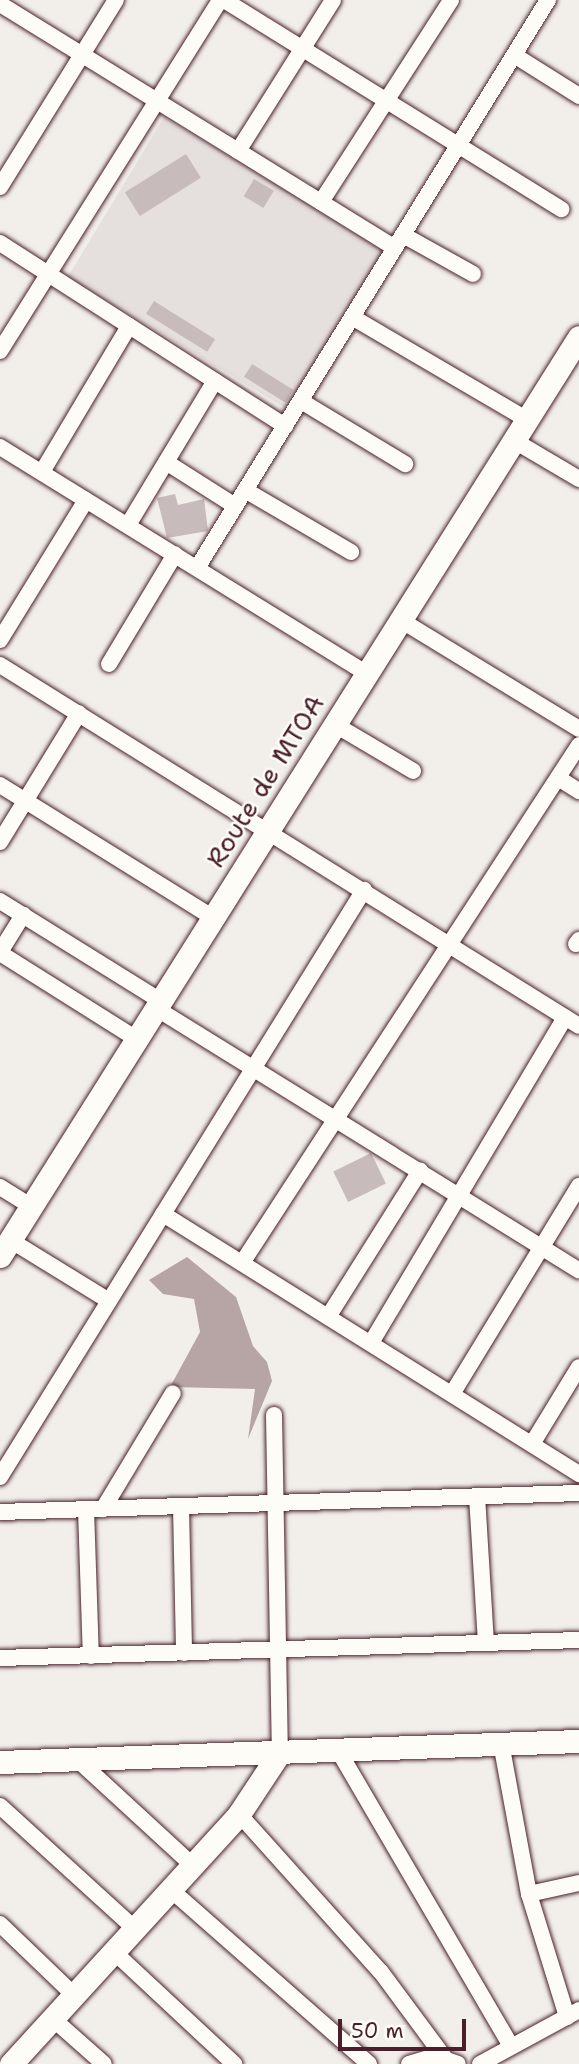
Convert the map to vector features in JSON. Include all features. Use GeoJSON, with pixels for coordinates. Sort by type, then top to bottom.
{"type":"FeatureCollection","features":[{"type":"Feature","properties":{"kind":"street"},"geometry":{"type":"LineString","coordinates":[[0,187],[116,0]]}},
{"type":"Feature","properties":{"kind":"street"},"geometry":{"type":"LineString","coordinates":[[0,351],[222,0],[561,209]]}},
{"type":"Feature","properties":{"kind":"street"},"geometry":{"type":"LineString","coordinates":[[238,150],[333,0]]}},
{"type":"Feature","properties":{"kind":"street"},"geometry":{"type":"LineString","coordinates":[[321,202],[452,0]]}},
{"type":"Feature","properties":{"kind":"street"},"geometry":{"type":"LineString","coordinates":[[197,568],[548,0]]}},
{"type":"Feature","properties":{"kind":"street"},"geometry":{"type":"LineString","coordinates":[[0,4],[321,202],[473,274]]}},
{"type":"Feature","properties":{"kind":"street"},"geometry":{"type":"LineString","coordinates":[[514,55],[579,96]]}},
{"type":"Feature","properties":{"kind":"street"},"geometry":{"type":"LineString","coordinates":[[0,243],[285,426]]}},
{"type":"Feature","properties":{"kind":"street"},"geometry":{"type":"LineString","coordinates":[[352,317],[526,419]]}},
{"type":"Feature","properties":{"kind":"street"},"geometry":{"type":"LineString","coordinates":[[42,472],[129,326]]}},
{"type":"Feature","properties":{"kind":"street","name":"Route de MTOA"},"geometry":{"type":"LineString","coordinates":[[5,1248],[156,1003],[579,337]]}},
{"type":"Feature","properties":{"kind":"street"},"geometry":{"type":"LineString","coordinates":[[128,525],[215,381]]}},
{"type":"Feature","properties":{"kind":"street"},"geometry":{"type":"LineString","coordinates":[[301,401],[405,464]]}},
{"type":"Feature","properties":{"kind":"street"},"geometry":{"type":"LineString","coordinates":[[513,440],[579,480]]}},
{"type":"Feature","properties":{"kind":"street"},"geometry":{"type":"LineString","coordinates":[[0,447],[366,673]]}},
{"type":"Feature","properties":{"kind":"street"},"geometry":{"type":"LineString","coordinates":[[166,462],[235,506]]}},
{"type":"Feature","properties":{"kind":"street"},"geometry":{"type":"LineString","coordinates":[[246,490],[351,552]]}},
{"type":"Feature","properties":{"kind":"street"},"geometry":{"type":"LineString","coordinates":[[0,640],[86,500]]}},
{"type":"Feature","properties":{"kind":"street"},"geometry":{"type":"LineString","coordinates":[[109,664],[175,554]]}},
{"type":"Feature","properties":{"kind":"street"},"geometry":{"type":"LineString","coordinates":[[399,620],[579,729]]}},
{"type":"Feature","properties":{"kind":"street"},"geometry":{"type":"LineString","coordinates":[[0,665],[450,943],[572,1022],[459,1195],[371,1343]]}},
{"type":"Feature","properties":{"kind":"street"},"geometry":{"type":"LineString","coordinates":[[0,842],[79,713]]}},
{"type":"Feature","properties":{"kind":"street"},"geometry":{"type":"LineString","coordinates":[[334,724],[413,771]]}},
{"type":"Feature","properties":{"kind":"street"},"geometry":{"type":"LineString","coordinates":[[242,1263],[579,745]]}},
{"type":"Feature","properties":{"kind":"street"},"geometry":{"type":"LineString","coordinates":[[558,778],[579,791]]}},
{"type":"Feature","properties":{"kind":"street"},"geometry":{"type":"LineString","coordinates":[[0,785],[212,917]]}},
{"type":"Feature","properties":{"kind":"street"},"geometry":{"type":"LineString","coordinates":[[0,1477],[363,890]]}},
{"type":"Feature","properties":{"kind":"street"},"geometry":{"type":"LineString","coordinates":[[0,901],[253,1068],[579,1270]]}},
{"type":"Feature","properties":{"kind":"street"},"geometry":{"type":"LineString","coordinates":[[23,915],[0,953],[135,1038]]}},
{"type":"Feature","properties":{"kind":"street"},"geometry":{"type":"LineString","coordinates":[[328,1317],[419,1171]]}},
{"type":"Feature","properties":{"kind":"street"},"geometry":{"type":"LineString","coordinates":[[452,1394],[579,1186]]}},
{"type":"Feature","properties":{"kind":"street"},"geometry":{"type":"LineString","coordinates":[[0,1187],[30,1206]]}},
{"type":"Feature","properties":{"kind":"street"},"geometry":{"type":"LineString","coordinates":[[0,1512],[579,1493],[579,1474],[163,1214]]}},
{"type":"Feature","properties":{"kind":"street"},"geometry":{"type":"LineString","coordinates":[[5,1248],[109,1301]]}},
{"type":"Feature","properties":{"kind":"street"},"geometry":{"type":"LineString","coordinates":[[532,1444],[579,1367]]}},
{"type":"Feature","properties":{"kind":"street"},"geometry":{"type":"LineString","coordinates":[[91,1656],[94,1509],[173,1393]]}},
{"type":"Feature","properties":{"kind":"street"},"geometry":{"type":"LineString","coordinates":[[11,2064],[239,1814],[280,1752],[274,1415]]}},
{"type":"Feature","properties":{"kind":"street"},"geometry":{"type":"LineString","coordinates":[[477,1496],[486,1643]]}},
{"type":"Feature","properties":{"kind":"street"},"geometry":{"type":"LineString","coordinates":[[181,1506],[184,1653]]}},
{"type":"Feature","properties":{"kind":"street"},"geometry":{"type":"LineString","coordinates":[[0,1658],[579,1640]]}},
{"type":"Feature","properties":{"kind":"street"},"geometry":{"type":"LineString","coordinates":[[0,1762],[579,1741]]}},
{"type":"Feature","properties":{"kind":"street"},"geometry":{"type":"LineString","coordinates":[[480,2064],[573,2014],[528,1894],[501,1743]]}},
{"type":"Feature","properties":{"kind":"street"},"geometry":{"type":"LineString","coordinates":[[338,1750],[511,2046]]}},
{"type":"Feature","properties":{"kind":"street"},"geometry":{"type":"LineString","coordinates":[[78,1760],[192,1865]]}},
{"type":"Feature","properties":{"kind":"street"},"geometry":{"type":"LineString","coordinates":[[0,1805],[134,1928]]}},
{"type":"Feature","properties":{"kind":"street"},"geometry":{"type":"LineString","coordinates":[[239,1814],[381,1972],[452,2062]]}},
{"type":"Feature","properties":{"kind":"street"},"geometry":{"type":"LineString","coordinates":[[528,1894],[579,1883]]}},
{"type":"Feature","properties":{"kind":"street"},"geometry":{"type":"LineString","coordinates":[[170,1889],[369,2064]]}},
{"type":"Feature","properties":{"kind":"street"},"geometry":{"type":"LineString","coordinates":[[0,1924],[73,1994]]}},
{"type":"Feature","properties":{"kind":"street"},"geometry":{"type":"LineString","coordinates":[[113,1951],[234,2064]]}},
{"type":"Feature","properties":{"kind":"street"},"geometry":{"type":"LineString","coordinates":[[52,2018],[104,2064]]}},
{"type":"Feature","properties":{"kind":"street"},"geometry":{"type":"LineString","coordinates":[[409,2064],[428,2057],[452,2062]]}},
{"type":"Feature","properties":{"kind":"street"},"geometry":{"type":"LineString","coordinates":[[0,2060],[4,2064]]}},
{"type":"Feature","properties":{"kind":"shaded area"},"geometry":{"type":"Polygon","coordinates":[[[164,117],[385,250],[289,410],[68,277],[164,117]]]}},
{"type":"Feature","properties":{"kind":"shaded area"},"geometry":{"type":"Polygon","coordinates":[[[187,1257],[236,1297],[253,1346],[267,1362],[272,1381],[248,1439],[255,1389],[170,1387],[200,1332],[194,1299],[163,1294],[149,1280],[187,1257]]]}},
{"type":"Feature","properties":{"kind":"building"},"geometry":{"type":"Polygon","coordinates":[[[186,154],[201,178],[140,216],[125,192],[186,154]]]}},
{"type":"Feature","properties":{"kind":"building"},"geometry":{"type":"Polygon","coordinates":[[[254,179],[274,191],[263,208],[244,196],[254,179]]]}},
{"type":"Feature","properties":{"kind":"building"},"geometry":{"type":"Polygon","coordinates":[[[154,301],[215,339],[207,352],[146,314],[154,301]]]}},
{"type":"Feature","properties":{"kind":"building"},"geometry":{"type":"Polygon","coordinates":[[[252,364],[294,390],[286,403],[244,377],[252,364]]]}},
{"type":"Feature","properties":{"kind":"building"},"geometry":{"type":"Polygon","coordinates":[[[175,494],[178,505],[204,499],[208,531],[167,538],[157,498],[175,494]]]}},
{"type":"Feature","properties":{"kind":"building"},"geometry":{"type":"Polygon","coordinates":[[[371,1153],[386,1184],[348,1202],[333,1171],[371,1153]]]}}]}
